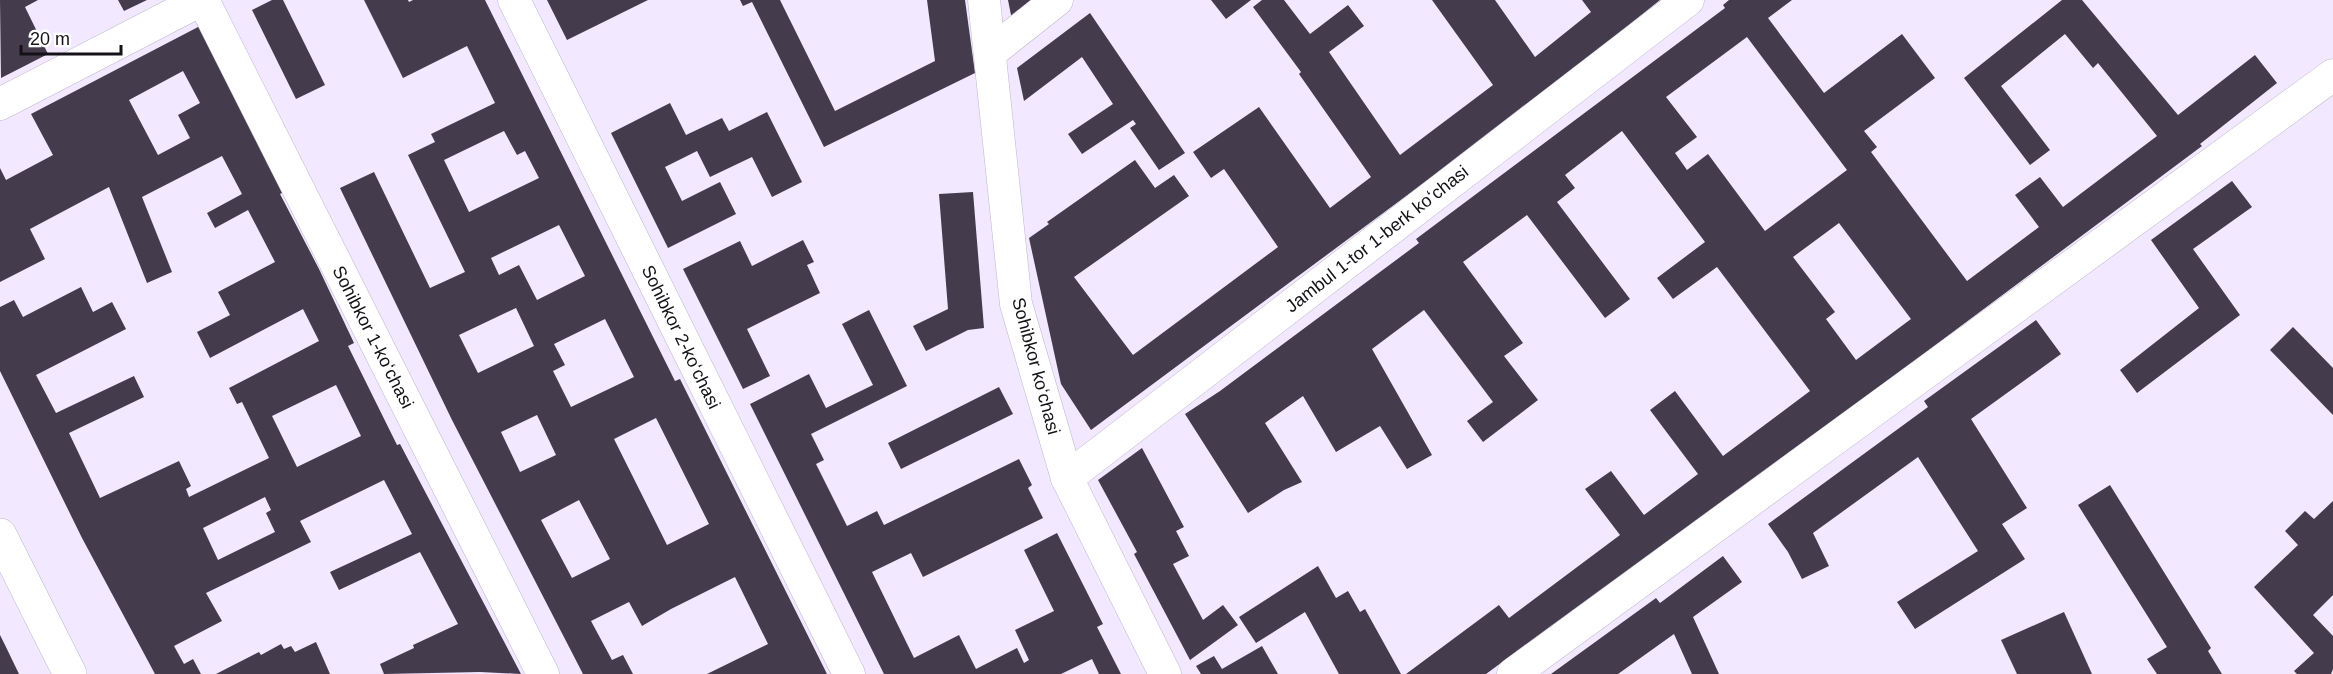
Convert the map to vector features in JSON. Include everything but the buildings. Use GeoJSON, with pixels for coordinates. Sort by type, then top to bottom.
{"type":"FeatureCollection","features":[{"type":"Feature","properties":{"kind":"main road"},"geometry":{"type":"LineString","coordinates":[[0,535],[70,674]]}},
{"type":"Feature","properties":{"kind":"street"},"geometry":{"type":"LineString","coordinates":[[0,104],[202,0]]}},
{"type":"Feature","properties":{"kind":"street","name":"Sohibkor 1-koʻchasi"},"geometry":{"type":"LineString","coordinates":[[202,0],[543,674]]}},
{"type":"Feature","properties":{"kind":"street","name":"Sohibkor 2-koʻchasi"},"geometry":{"type":"LineString","coordinates":[[514,0],[849,674]]}},
{"type":"Feature","properties":{"kind":"street","name":"Sohibkor koʻchasi"},"geometry":{"type":"LineString","coordinates":[[984,0],[1016,304],[1066,478],[1165,674]]}},
{"type":"Feature","properties":{"kind":"street"},"geometry":{"type":"LineString","coordinates":[[990,53],[1057,0]]}},
{"type":"Feature","properties":{"kind":"street","name":"Jambul 1-tor 1-berk koʻchasi"},"geometry":{"type":"LineString","coordinates":[[1066,478],[1688,0]]}},
{"type":"Feature","properties":{"kind":"street"},"geometry":{"type":"LineString","coordinates":[[1513,674],[2333,75]]}}]}
